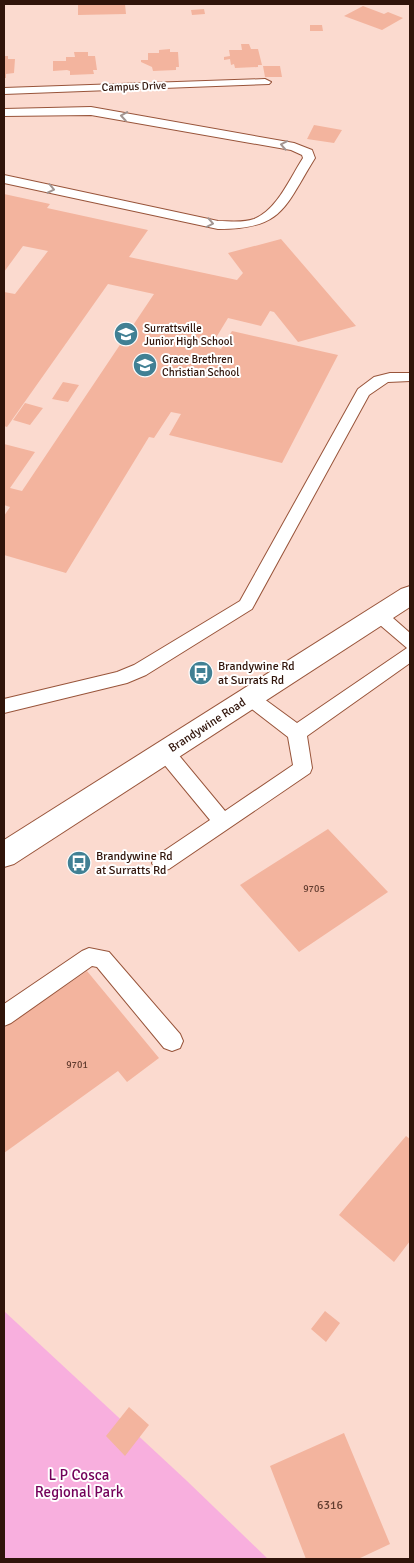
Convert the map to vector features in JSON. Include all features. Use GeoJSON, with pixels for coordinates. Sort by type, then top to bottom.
{"type":"FeatureCollection","features":[{"type":"Feature","properties":{"kind":"main road","name":"Brandywine Road"},"geometry":{"type":"LineString","coordinates":[[4,855],[410,595]]}},
{"type":"Feature","properties":{"kind":"lane","name":"Campus Drive"},"geometry":{"type":"LineString","coordinates":[[4,90],[264,82]]}},
{"type":"Feature","properties":{"kind":"lane"},"geometry":{"type":"LineString","coordinates":[[4,113],[91,111],[122,115],[294,147],[308,153],[309,158],[270,216],[257,223],[237,225],[218,225],[4,179]]}},
{"type":"Feature","properties":{"kind":"lane"},"geometry":{"type":"LineString","coordinates":[[4,706],[128,676],[246,605],[256,590],[363,392],[375,381],[389,376],[410,377]]}},
{"type":"Feature","properties":{"kind":"lane"},"geometry":{"type":"LineString","coordinates":[[379,615],[410,643]]}},
{"type":"Feature","properties":{"kind":"lane"},"geometry":{"type":"LineString","coordinates":[[297,733],[410,654]]}},
{"type":"Feature","properties":{"kind":"lane"},"geometry":{"type":"LineString","coordinates":[[162,863],[303,768],[297,733],[250,698]]}},
{"type":"Feature","properties":{"kind":"lane"},"geometry":{"type":"LineString","coordinates":[[165,752],[223,822]]}},
{"type":"Feature","properties":{"kind":"lane"},"geometry":{"type":"LineString","coordinates":[[4,1016],[89,957],[102,958],[172,1041]]}},
{"type":"Feature","properties":{"kind":"green space","name":"L P Cosca Regional Park"},"geometry":{"type":"Polygon","coordinates":[[[4,1311],[187,1481],[268,1559],[4,1559],[4,1311]]]}},
{"type":"Feature","properties":{"kind":"building"},"geometry":{"type":"Polygon","coordinates":[[[78,4],[125,4],[126,14],[78,15],[78,4]]]}},
{"type":"Feature","properties":{"kind":"building"},"geometry":{"type":"Polygon","coordinates":[[[363,6],[384,14],[388,12],[403,18],[382,30],[344,16],[363,6]]]}},
{"type":"Feature","properties":{"kind":"building"},"geometry":{"type":"Polygon","coordinates":[[[204,9],[205,14],[192,15],[191,10],[204,9]]]}},
{"type":"Feature","properties":{"kind":"building"},"geometry":{"type":"Polygon","coordinates":[[[310,25],[322,25],[323,31],[310,31],[310,25]]]}},
{"type":"Feature","properties":{"kind":"building"},"geometry":{"type":"Polygon","coordinates":[[[241,44],[249,44],[251,49],[258,49],[262,65],[258,65],[258,67],[235,68],[234,64],[231,65],[230,59],[224,60],[224,57],[230,56],[229,50],[242,50],[241,44]]]}},
{"type":"Feature","properties":{"kind":"building"},"geometry":{"type":"Polygon","coordinates":[[[170,49],[170,52],[178,52],[179,67],[176,67],[176,70],[153,71],[152,67],[141,62],[141,60],[148,60],[148,53],[159,53],[159,50],[170,49]]]}},
{"type":"Feature","properties":{"kind":"building"},"geometry":{"type":"Polygon","coordinates":[[[74,52],[88,52],[88,56],[95,56],[97,70],[93,70],[94,74],[70,75],[70,71],[67,70],[53,71],[53,61],[66,61],[66,57],[75,57],[74,52]]]}},
{"type":"Feature","properties":{"kind":"building"},"geometry":{"type":"Polygon","coordinates":[[[4,56],[8,56],[8,59],[15,59],[14,73],[6,74],[6,78],[4,78],[4,56]]]}},
{"type":"Feature","properties":{"kind":"building"},"geometry":{"type":"Polygon","coordinates":[[[263,66],[280,66],[282,77],[265,77],[263,66]]]}},
{"type":"Feature","properties":{"kind":"building"},"geometry":{"type":"Polygon","coordinates":[[[314,125],[342,130],[334,143],[307,139],[314,125]]]}},
{"type":"Feature","properties":{"kind":"building"},"geometry":{"type":"Polygon","coordinates":[[[4,194],[50,204],[47,208],[148,230],[129,257],[237,280],[243,273],[228,253],[281,239],[356,326],[298,342],[274,312],[270,311],[261,326],[228,318],[211,346],[221,349],[232,331],[338,355],[282,463],[169,435],[181,414],[171,412],[154,438],[149,437],[66,573],[4,555],[4,516],[10,507],[4,505],[4,444],[35,452],[10,488],[22,491],[154,294],[108,284],[7,427],[4,426],[4,292],[15,294],[48,251],[23,246],[4,272],[4,194]]]}},
{"type":"Feature","properties":{"kind":"building"},"geometry":{"type":"Polygon","coordinates":[[[63,382],[79,385],[68,402],[52,399],[63,382]]]}},
{"type":"Feature","properties":{"kind":"building"},"geometry":{"type":"Polygon","coordinates":[[[25,403],[43,408],[30,425],[13,420],[25,403]]]}},
{"type":"Feature","properties":{"kind":"building"},"geometry":{"type":"Polygon","coordinates":[[[328,829],[388,892],[299,952],[240,885],[328,829]]]}},
{"type":"Feature","properties":{"kind":"building"},"geometry":{"type":"Polygon","coordinates":[[[87,971],[159,1058],[127,1082],[118,1071],[4,1153],[4,1028],[87,971]]]}},
{"type":"Feature","properties":{"kind":"building"},"geometry":{"type":"Polygon","coordinates":[[[406,1136],[410,1139],[410,1241],[394,1262],[339,1215],[406,1136]]]}},
{"type":"Feature","properties":{"kind":"building"},"geometry":{"type":"Polygon","coordinates":[[[325,1311],[340,1323],[326,1342],[311,1329],[325,1311]]]}},
{"type":"Feature","properties":{"kind":"building"},"geometry":{"type":"Polygon","coordinates":[[[129,1407],[149,1425],[125,1456],[106,1436],[129,1407]]]}},
{"type":"Feature","properties":{"kind":"building"},"geometry":{"type":"Polygon","coordinates":[[[344,1433],[390,1544],[358,1559],[306,1559],[270,1466],[344,1433]]]}},
{"type":"Feature","properties":{"kind":"place","name":"Surrattsville Junior High School"},"geometry":{"type":"Point","coordinates":[126,334]}},
{"type":"Feature","properties":{"kind":"place","name":"Grace Brethren Christian School"},"geometry":{"type":"Point","coordinates":[145,365]}},
{"type":"Feature","properties":{"kind":"place","name":"Brandywine Rd at Surrats Rd"},"geometry":{"type":"Point","coordinates":[201,673]}},
{"type":"Feature","properties":{"kind":"place","name":"Brandywine Rd at Surratts Rd"},"geometry":{"type":"Point","coordinates":[79,863]}}]}
